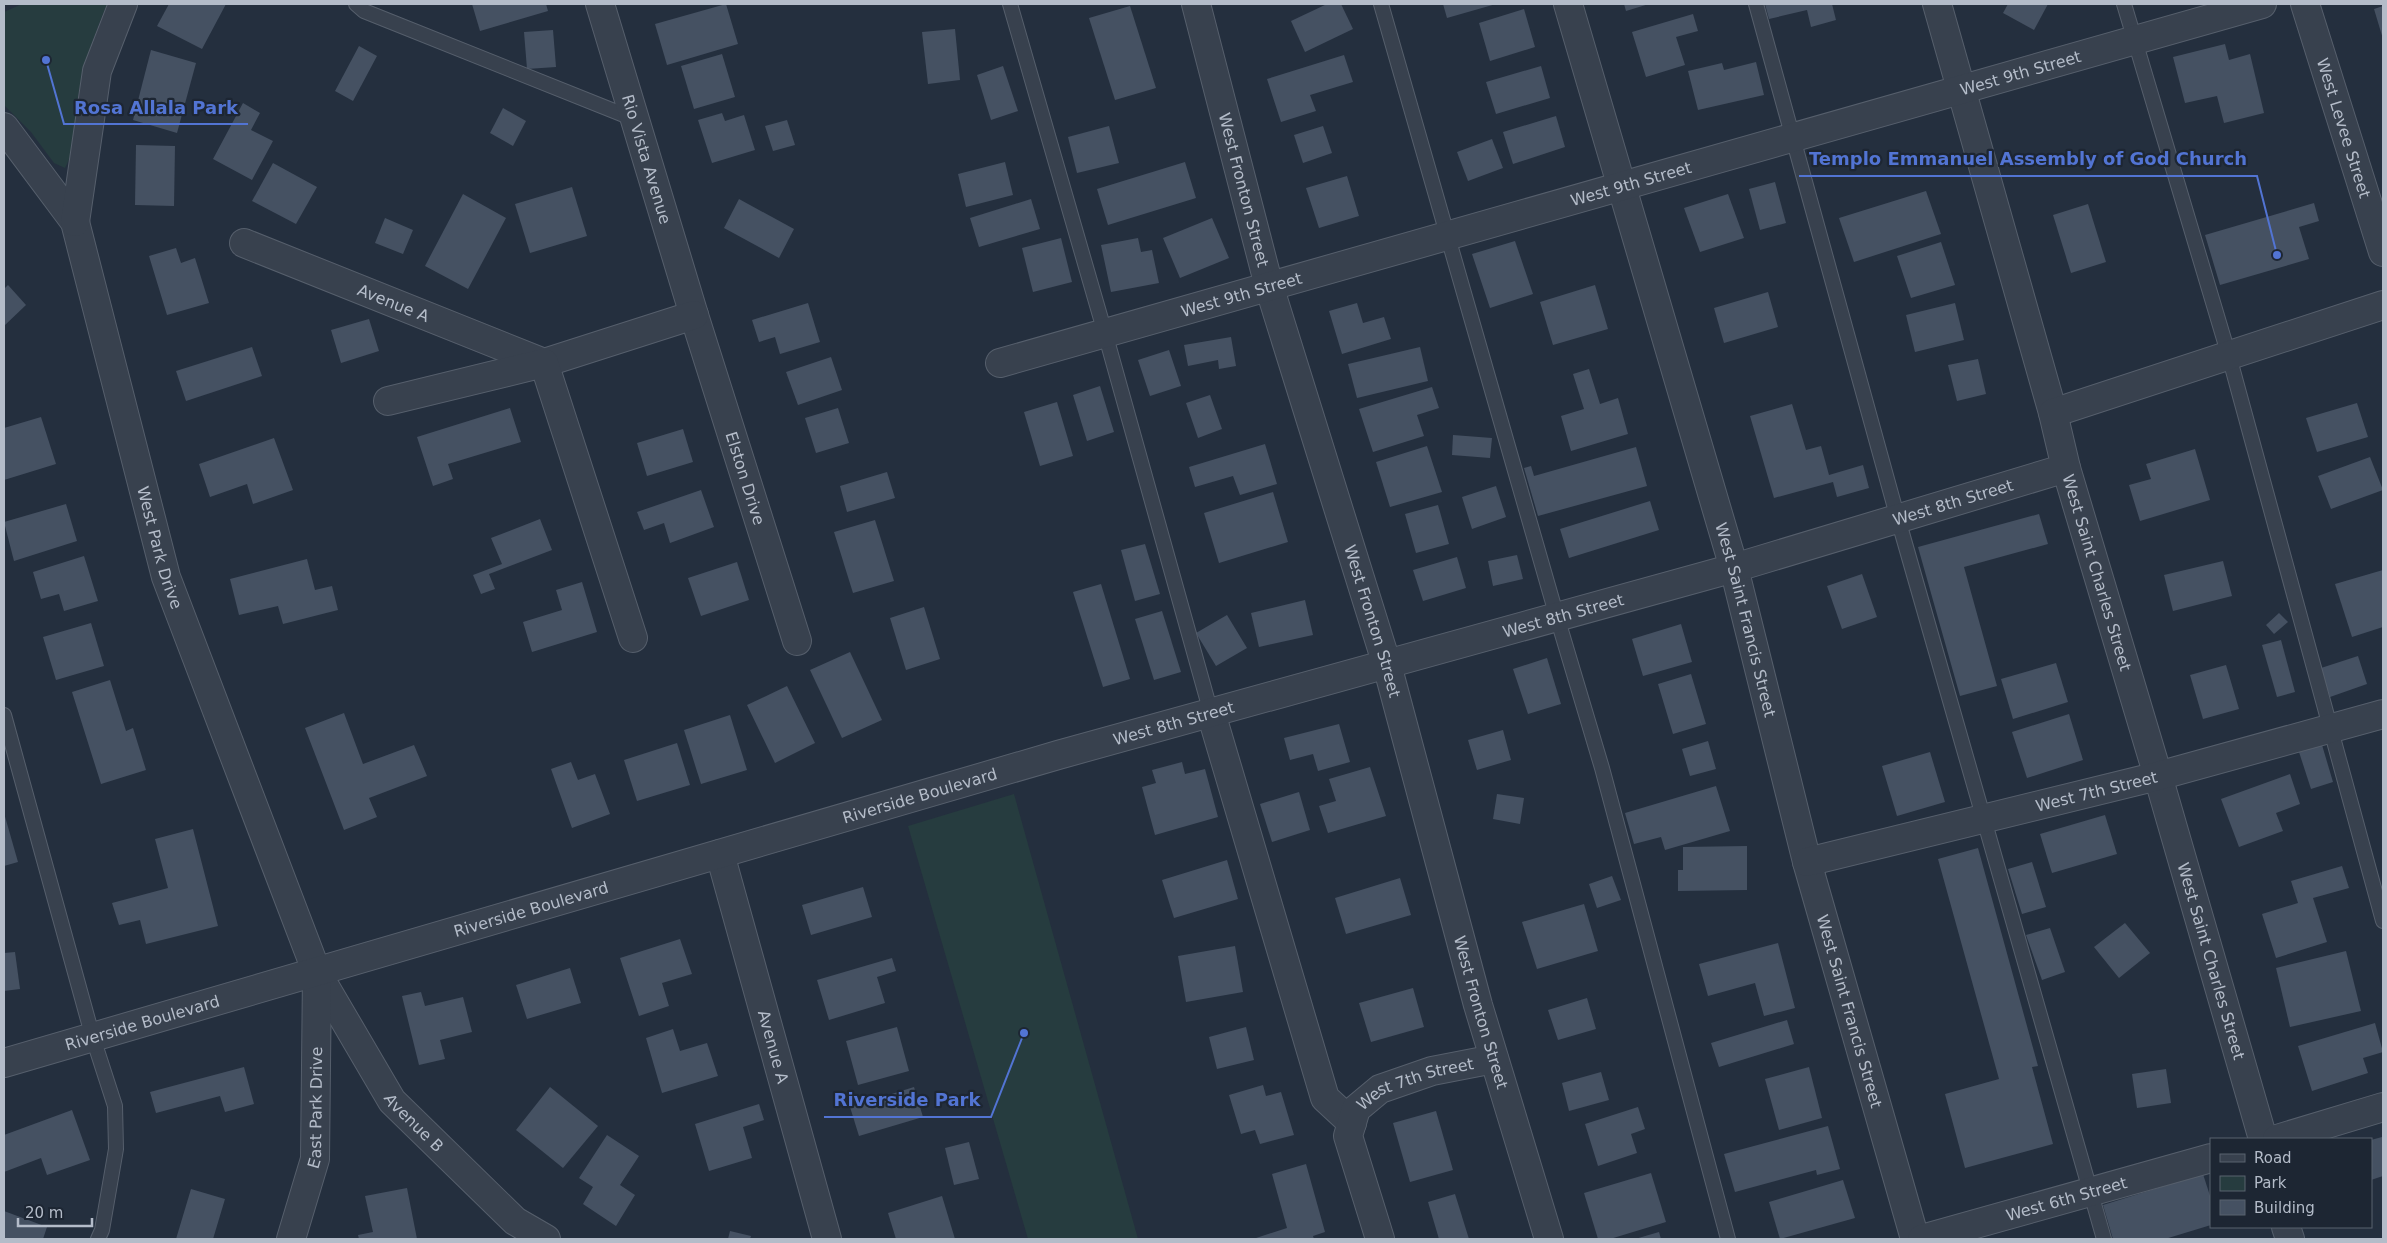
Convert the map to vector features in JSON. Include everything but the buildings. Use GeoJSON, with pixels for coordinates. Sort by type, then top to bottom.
{"type":"FeatureCollection","features":[{"type":"Feature","properties":{"kind":"street"},"geometry":{"type":"LineString","coordinates":[[75,222],[97,71],[123,4]]}},
{"type":"Feature","properties":{"kind":"street","name":"Rio Vista Avenue"},"geometry":{"type":"LineString","coordinates":[[600,4],[694,315]]}},
{"type":"Feature","properties":{"kind":"street","name":"West Fronton Street"},"geometry":{"type":"LineString","coordinates":[[1196,4],[1269,286],[1387,665],[1494,1059],[1549,1239]]}},
{"type":"Feature","properties":{"kind":"street","name":"West Saint Francis Street"},"geometry":{"type":"LineString","coordinates":[[1568,4],[1734,568],[1807,862],[1915,1239]]}},
{"type":"Feature","properties":{"kind":"street","name":"West Saint Charles Street"},"geometry":{"type":"LineString","coordinates":[[1937,4],[2053,414],[2066,468],[2158,776],[2263,1138]]}},
{"type":"Feature","properties":{"kind":"street","name":"West 9th Street"},"geometry":{"type":"LineString","coordinates":[[1000,362],[2262,4]]}},
{"type":"Feature","properties":{"kind":"street","name":"West Levee Street"},"geometry":{"type":"LineString","coordinates":[[2305,4],[2383,252]]}},
{"type":"Feature","properties":{"kind":"street","name":"West Park Drive"},"geometry":{"type":"LineString","coordinates":[[4,127],[75,222],[166,577],[317,973]]}},
{"type":"Feature","properties":{"kind":"street","name":"Avenue A"},"geometry":{"type":"LineString","coordinates":[[244,243],[544,363]]}},
{"type":"Feature","properties":{"kind":"street"},"geometry":{"type":"LineString","coordinates":[[2053,414],[2383,305]]}},
{"type":"Feature","properties":{"kind":"street"},"geometry":{"type":"LineString","coordinates":[[388,401],[544,363],[694,315]]}},
{"type":"Feature","properties":{"kind":"street","name":"Elston Drive"},"geometry":{"type":"LineString","coordinates":[[694,315],[797,641]]}},
{"type":"Feature","properties":{"kind":"street"},"geometry":{"type":"LineString","coordinates":[[544,363],[633,638]]}},
{"type":"Feature","properties":{"kind":"street","name":"West 8th Street"},"geometry":{"type":"LineString","coordinates":[[1058,755],[1734,568],[2066,468]]}},
{"type":"Feature","properties":{"kind":"street"},"geometry":{"type":"LineString","coordinates":[[1211,713],[1325,1098],[1352,1123]]}},
{"type":"Feature","properties":{"kind":"street","name":"West 7th Street"},"geometry":{"type":"LineString","coordinates":[[1807,862],[2158,776],[2383,714]]}},
{"type":"Feature","properties":{"kind":"street","name":"Riverside Boulevard"},"geometry":{"type":"LineString","coordinates":[[4,1063],[1058,755]]}},
{"type":"Feature","properties":{"kind":"street","name":"Avenue A"},"geometry":{"type":"LineString","coordinates":[[720,854],[828,1239]]}},
{"type":"Feature","properties":{"kind":"street","name":"East Park Drive"},"geometry":{"type":"LineString","coordinates":[[291,1239],[315,1159],[317,973]]}},
{"type":"Feature","properties":{"kind":"street","name":"Avenue B"},"geometry":{"type":"LineString","coordinates":[[317,973],[392,1101],[515,1220],[546,1239]]}},
{"type":"Feature","properties":{"kind":"street","name":"West 7th Street"},"geometry":{"type":"LineString","coordinates":[[1380,1239],[1348,1136],[1356,1109],[1380,1090],[1432,1071],[1494,1059]]}},
{"type":"Feature","properties":{"kind":"street"},"geometry":{"type":"LineString","coordinates":[[2280,1138],[2383,1107]]}},
{"type":"Feature","properties":{"kind":"street","name":"West 6th Street"},"geometry":{"type":"LineString","coordinates":[[1922,1239],[2210,1158]]}},
{"type":"Feature","properties":{"kind":"lane"},"geometry":{"type":"LineString","coordinates":[[356,4],[364,11],[635,119]]}},
{"type":"Feature","properties":{"kind":"lane"},"geometry":{"type":"LineString","coordinates":[[1010,4],[1105,333],[1211,713]]}},
{"type":"Feature","properties":{"kind":"lane"},"geometry":{"type":"LineString","coordinates":[[1381,4],[1602,768],[1728,1239]]}},
{"type":"Feature","properties":{"kind":"lane"},"geometry":{"type":"LineString","coordinates":[[1756,4],[1898,519],[2104,1239]]}},
{"type":"Feature","properties":{"kind":"lane"},"geometry":{"type":"LineString","coordinates":[[2124,4],[2229,356],[2329,729],[2383,921]]}},
{"type":"Feature","properties":{"kind":"lane"},"geometry":{"type":"LineString","coordinates":[[4,715],[93,1038],[115,1106],[116,1149],[102,1230],[98,1239]]}},
{"type":"Feature","properties":{"kind":"green space"},"geometry":{"type":"Polygon","coordinates":[[[22,4],[107,4],[83,73],[78,97],[72,151],[65,168],[54,163],[31,132],[4,105],[4,12],[22,4]]]}},
{"type":"Feature","properties":{"kind":"green space"},"geometry":{"type":"Polygon","coordinates":[[[1014,794],[1138,1239],[1028,1239],[908,826],[1014,794]]]}},
{"type":"Feature","properties":{"kind":"place","name":"Rosa Allala Park"},"geometry":{"type":"Point","coordinates":[46,60]}},
{"type":"Feature","properties":{"kind":"place","name":"Templo Emmanuel Assembly of God Church"},"geometry":{"type":"Point","coordinates":[2277,255]}},
{"type":"Feature","properties":{"kind":"place","name":"Riverside Park"},"geometry":{"type":"Point","coordinates":[1024,1033]}}]}
